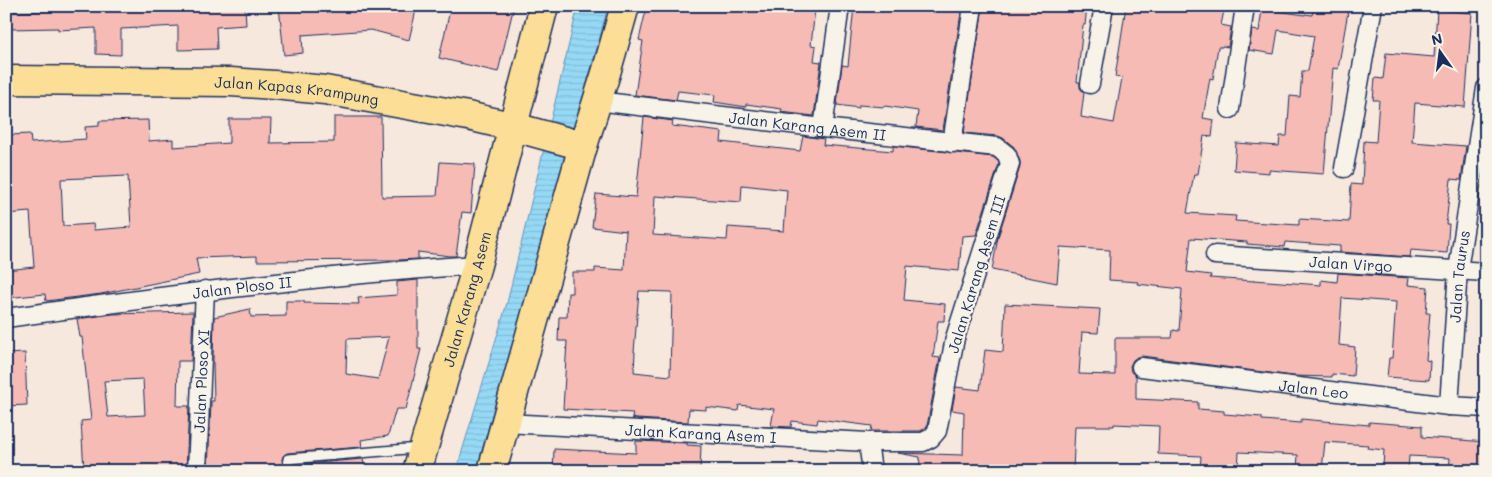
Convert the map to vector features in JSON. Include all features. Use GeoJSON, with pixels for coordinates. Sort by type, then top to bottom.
{"type":"FeatureCollection","features":[{"type":"Feature","properties":{"kind":"main road","name":"Jalan Karang Asem"},"geometry":{"type":"LineString","coordinates":[[420,459],[515,127],[544,6]]}},
{"type":"Feature","properties":{"kind":"main road"},"geometry":{"type":"LineString","coordinates":[[492,471],[579,145],[597,101],[625,6]]}},
{"type":"Feature","properties":{"kind":"main road","name":"Jalan Kapas Krampung"},"geometry":{"type":"LineString","coordinates":[[6,80],[147,81],[274,85],[324,90],[515,127],[579,145]]}},
{"type":"Feature","properties":{"kind":"street"},"geometry":{"type":"LineString","coordinates":[[823,128],[840,6]]}},
{"type":"Feature","properties":{"kind":"street"},"geometry":{"type":"LineString","coordinates":[[952,143],[974,6]]}},
{"type":"Feature","properties":{"kind":"street"},"geometry":{"type":"LineString","coordinates":[[1090,84],[1104,6]]}},
{"type":"Feature","properties":{"kind":"street"},"geometry":{"type":"LineString","coordinates":[[1230,109],[1245,6]]}},
{"type":"Feature","properties":{"kind":"street"},"geometry":{"type":"LineString","coordinates":[[1344,168],[1373,6]]}},
{"type":"Feature","properties":{"kind":"street","name":"Jalan Taurus"},"geometry":{"type":"LineString","coordinates":[[1449,406],[1458,270],[1486,88]]}},
{"type":"Feature","properties":{"kind":"street","name":"Jalan Karang Asem II"},"geometry":{"type":"LineString","coordinates":[[597,101],[952,143],[997,146],[1008,155],[1010,164]]}},
{"type":"Feature","properties":{"kind":"street","name":"Jalan Karang Asem III"},"geometry":{"type":"LineString","coordinates":[[868,442],[923,442],[931,438],[936,431],[955,338],[1010,164]]}},
{"type":"Feature","properties":{"kind":"street","name":"Jalan Virgo"},"geometry":{"type":"LineString","coordinates":[[1215,256],[1486,272]]}},
{"type":"Feature","properties":{"kind":"street","name":"Jalan Ploso II"},"geometry":{"type":"LineString","coordinates":[[6,318],[205,290],[388,271],[477,265]]}},
{"type":"Feature","properties":{"kind":"street","name":"Jalan Ploso XI"},"geometry":{"type":"LineString","coordinates":[[197,471],[205,290]]}},
{"type":"Feature","properties":{"kind":"street","name":"Jalan Leo"},"geometry":{"type":"LineString","coordinates":[[1141,367],[1449,406],[1486,408]]}},
{"type":"Feature","properties":{"kind":"street","name":"Jalan Karang Asem I"},"geometry":{"type":"LineString","coordinates":[[506,423],[868,442]]}},
{"type":"Feature","properties":{"kind":"street"},"geometry":{"type":"LineString","coordinates":[[868,442],[872,471]]}},
{"type":"Feature","properties":{"kind":"lane"},"geometry":{"type":"LineString","coordinates":[[288,467],[288,459],[420,459]]}},
{"type":"Feature","properties":{"kind":"water"},"geometry":{"type":"Polygon","coordinates":[[[578,6],[608,6],[476,471],[456,471],[507,303],[578,6]]]}},
{"type":"Feature","properties":{"kind":"building"},"geometry":{"type":"Polygon","coordinates":[[[57,6],[173,6],[173,9],[206,6],[245,6],[246,25],[216,27],[217,49],[178,50],[178,26],[121,29],[121,55],[96,54],[96,28],[58,30],[58,28],[8,29],[7,12],[57,11],[57,6]]]}},
{"type":"Feature","properties":{"kind":"building"},"geometry":{"type":"Polygon","coordinates":[[[279,6],[417,6],[409,40],[371,30],[302,35],[303,53],[284,55],[279,6]]]}},
{"type":"Feature","properties":{"kind":"building"},"geometry":{"type":"Polygon","coordinates":[[[451,6],[514,6],[498,72],[439,58],[451,6]]]}},
{"type":"Feature","properties":{"kind":"building"},"geometry":{"type":"Polygon","coordinates":[[[647,6],[744,6],[779,12],[780,6],[815,9],[811,45],[816,46],[814,61],[821,62],[814,116],[781,112],[782,109],[746,104],[746,107],[714,102],[715,95],[678,91],[676,100],[635,95],[643,41],[639,40],[647,6]]]}},
{"type":"Feature","properties":{"kind":"building"},"geometry":{"type":"Polygon","coordinates":[[[854,6],[962,6],[943,130],[916,127],[918,111],[885,106],[859,105],[859,108],[837,105],[842,65],[848,66],[854,6]]]}},
{"type":"Feature","properties":{"kind":"building"},"geometry":{"type":"Polygon","coordinates":[[[983,6],[1087,6],[1077,82],[1080,82],[1080,88],[1084,93],[1081,117],[1114,123],[1122,78],[1115,77],[1126,6],[1225,6],[1221,25],[1231,27],[1228,47],[1218,47],[1213,79],[1210,78],[1203,118],[1214,120],[1212,137],[1204,136],[1198,174],[1194,174],[1187,213],[1236,216],[1235,221],[1299,225],[1299,219],[1349,222],[1351,184],[1362,185],[1364,141],[1376,142],[1379,100],[1373,100],[1375,78],[1383,79],[1386,53],[1434,57],[1437,10],[1472,13],[1465,107],[1415,103],[1412,142],[1466,146],[1461,180],[1451,179],[1446,224],[1449,224],[1447,253],[1411,250],[1410,257],[1340,252],[1340,246],[1285,242],[1284,247],[1191,238],[1187,272],[1211,275],[1210,278],[1321,285],[1321,280],[1337,282],[1338,273],[1409,278],[1408,285],[1428,287],[1426,313],[1430,313],[1426,360],[1430,361],[1429,380],[1387,377],[1389,358],[1392,358],[1396,302],[1342,298],[1339,345],[1355,347],[1353,376],[1332,374],[1332,377],[1293,376],[1142,356],[1133,360],[1130,366],[1131,372],[1136,376],[1136,399],[1198,402],[1198,409],[1224,411],[1224,414],[1262,417],[1262,420],[1301,423],[1301,419],[1369,425],[1369,422],[1422,426],[1422,437],[1486,442],[1486,471],[1449,471],[1450,458],[1409,456],[1408,470],[1383,467],[1384,450],[1367,448],[1368,445],[1325,442],[1322,470],[1297,468],[1298,455],[1239,452],[1238,471],[1200,471],[1201,456],[1158,454],[1159,426],[1114,424],[1114,426],[1075,426],[1073,471],[919,471],[920,457],[898,453],[963,455],[964,412],[952,410],[956,387],[980,390],[985,350],[1003,352],[1005,304],[1100,309],[1098,333],[1082,332],[1079,374],[1115,375],[1115,338],[1172,338],[1173,330],[1179,331],[1182,289],[1137,284],[1138,282],[1109,280],[1110,250],[1060,247],[1057,283],[992,270],[998,237],[1020,167],[1020,161],[1014,147],[1003,138],[964,133],[983,6]]]}},
{"type":"Feature","properties":{"kind":"building"},"geometry":{"type":"Polygon","coordinates":[[[1314,6],[1349,6],[1338,69],[1333,68],[1324,174],[1269,170],[1269,173],[1234,170],[1236,143],[1279,146],[1280,136],[1287,136],[1290,96],[1300,97],[1302,71],[1308,71],[1314,36],[1278,30],[1274,54],[1249,50],[1252,30],[1259,31],[1262,9],[1312,15],[1314,6]]]}},
{"type":"Feature","properties":{"kind":"building"},"geometry":{"type":"Polygon","coordinates":[[[334,117],[381,117],[382,197],[437,196],[440,162],[475,164],[471,213],[462,212],[456,256],[418,252],[418,259],[397,260],[257,261],[257,256],[196,258],[199,274],[101,294],[46,301],[45,294],[6,298],[6,270],[34,267],[30,212],[6,214],[6,144],[10,144],[9,135],[30,134],[31,143],[86,139],[85,127],[99,126],[99,121],[148,120],[149,141],[173,139],[173,147],[229,143],[229,119],[271,119],[270,143],[334,142],[334,117]],[[128,176],[61,179],[63,226],[93,224],[94,230],[131,227],[128,176]]]}},
{"type":"Feature","properties":{"kind":"building"},"geometry":{"type":"Polygon","coordinates":[[[644,117],[673,121],[672,126],[722,132],[721,142],[800,151],[803,136],[824,139],[823,145],[893,151],[893,146],[993,157],[999,164],[976,235],[962,236],[959,271],[907,266],[904,300],[945,304],[944,321],[938,321],[933,357],[940,358],[927,426],[920,431],[871,431],[872,426],[818,419],[817,424],[792,421],[791,427],[771,426],[774,409],[739,405],[738,411],[706,407],[706,410],[689,409],[688,422],[637,419],[632,418],[633,413],[563,409],[567,341],[558,341],[559,317],[567,317],[568,293],[572,293],[572,272],[595,272],[595,268],[624,270],[626,231],[592,227],[596,194],[636,197],[644,117]],[[742,185],[741,202],[655,196],[653,235],[727,240],[728,227],[784,231],[787,190],[742,185]],[[639,291],[634,372],[670,376],[672,292],[639,291]]]}},
{"type":"Feature","properties":{"kind":"building"},"geometry":{"type":"Polygon","coordinates":[[[418,280],[418,349],[421,349],[406,409],[396,409],[388,436],[361,440],[362,447],[287,453],[282,459],[283,471],[208,471],[211,401],[214,401],[214,317],[250,309],[251,317],[286,316],[286,301],[359,304],[358,298],[397,295],[397,282],[418,280]],[[389,337],[347,339],[346,374],[378,379],[389,337]]]}},
{"type":"Feature","properties":{"kind":"building"},"geometry":{"type":"Polygon","coordinates":[[[193,312],[191,361],[178,361],[177,406],[189,406],[186,471],[84,471],[81,421],[91,420],[82,337],[80,337],[77,319],[113,314],[193,312]],[[143,379],[104,381],[108,417],[145,415],[143,379]]]}},
{"type":"Feature","properties":{"kind":"building"},"geometry":{"type":"Polygon","coordinates":[[[25,353],[27,405],[6,406],[6,354],[25,353]]]}},
{"type":"Feature","properties":{"kind":"building"},"geometry":{"type":"Polygon","coordinates":[[[636,441],[687,443],[687,445],[701,446],[700,471],[553,471],[554,449],[636,453],[636,441]]]}},
{"type":"Feature","properties":{"kind":"building"},"geometry":{"type":"Polygon","coordinates":[[[363,459],[365,471],[293,471],[294,465],[363,459]]]}}]}
